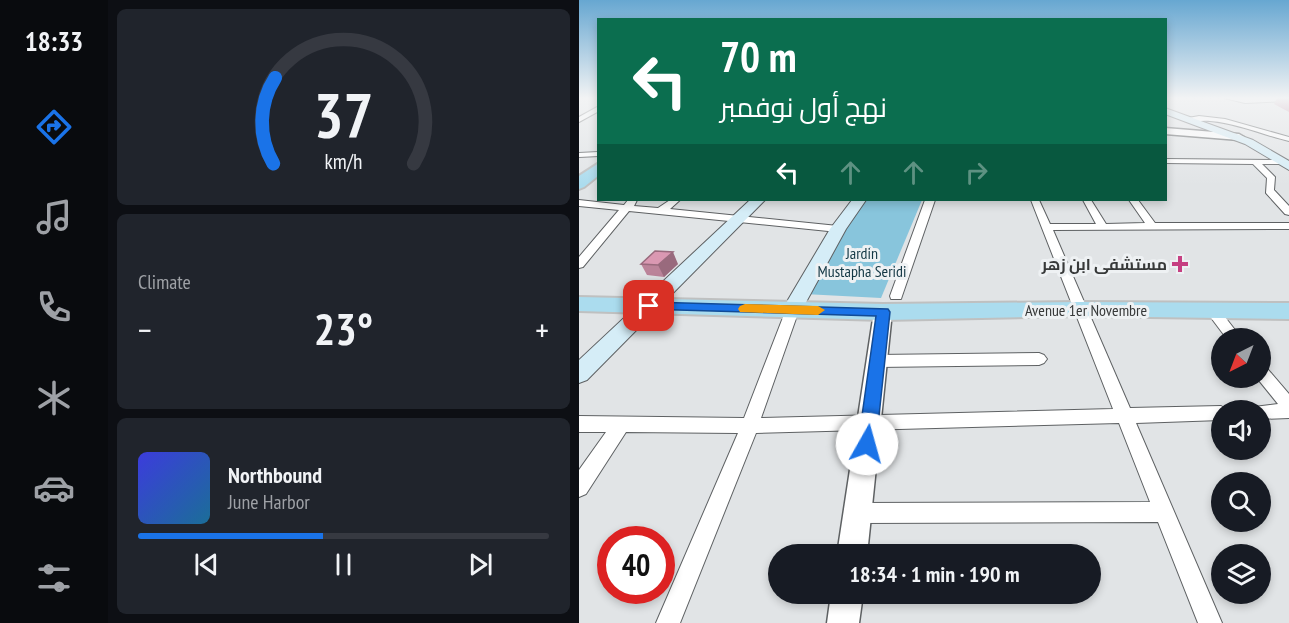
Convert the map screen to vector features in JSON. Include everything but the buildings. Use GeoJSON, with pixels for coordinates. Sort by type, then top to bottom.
{"type":"FeatureCollection","features":[{"type":"Feature","properties":{"kind":"main road"},"geometry":{"type":"LineString","coordinates":[[1210,127],[1239,137],[1285,164]]}},
{"type":"Feature","properties":{"kind":"main road"},"geometry":{"type":"LineString","coordinates":[[579,171],[597,155]]}},
{"type":"Feature","properties":{"kind":"main road"},"geometry":{"type":"LineString","coordinates":[[579,184],[597,168]]}},
{"type":"Feature","properties":{"kind":"main road"},"geometry":{"type":"LineString","coordinates":[[579,375],[757,201]]}},
{"type":"Feature","properties":{"kind":"main road"},"geometry":{"type":"LineString","coordinates":[[792,310],[838,229],[858,201]]}},
{"type":"Feature","properties":{"kind":"main road","name":"Avenue 1er Novembre"},"geometry":{"type":"LineString","coordinates":[[579,304],[792,310],[890,304],[1289,311]]}},
{"type":"Feature","properties":{"kind":"street"},"geometry":{"type":"LineString","coordinates":[[1241,127],[1289,139]]}},
{"type":"Feature","properties":{"kind":"street"},"geometry":{"type":"LineString","coordinates":[[1167,131],[1239,137]]}},
{"type":"Feature","properties":{"kind":"street"},"geometry":{"type":"LineString","coordinates":[[579,155],[597,154]]}},
{"type":"Feature","properties":{"kind":"street"},"geometry":{"type":"LineString","coordinates":[[1167,161],[1254,161],[1285,164]]}},
{"type":"Feature","properties":{"kind":"street"},"geometry":{"type":"LineString","coordinates":[[1254,161],[1271,177],[1269,191],[1289,212]]}},
{"type":"Feature","properties":{"kind":"street"},"geometry":{"type":"LineString","coordinates":[[659,212],[675,201]]}},
{"type":"Feature","properties":{"kind":"street"},"geometry":{"type":"LineString","coordinates":[[854,544],[877,362],[890,304],[930,201]]}},
{"type":"Feature","properties":{"kind":"street"},"geometry":{"type":"LineString","coordinates":[[1035,201],[1210,623]]}},
{"type":"Feature","properties":{"kind":"street"},"geometry":{"type":"LineString","coordinates":[[1088,201],[1103,226]]}},
{"type":"Feature","properties":{"kind":"street"},"geometry":{"type":"LineString","coordinates":[[1134,201],[1152,226]]}},
{"type":"Feature","properties":{"kind":"street"},"geometry":{"type":"LineString","coordinates":[[579,203],[630,204],[659,212],[838,229]]}},
{"type":"Feature","properties":{"kind":"street"},"geometry":{"type":"LineString","coordinates":[[579,264],[630,204]]}},
{"type":"Feature","properties":{"kind":"street"},"geometry":{"type":"LineString","coordinates":[[1046,227],[1289,226]]}},
{"type":"Feature","properties":{"kind":"street"},"geometry":{"type":"LineString","coordinates":[[669,623],[750,426],[792,310]]}},
{"type":"Feature","properties":{"kind":"street"},"geometry":{"type":"LineString","coordinates":[[1213,311],[1226,328]]}},
{"type":"Feature","properties":{"kind":"street"},"geometry":{"type":"LineString","coordinates":[[877,362],[1039,359]]}},
{"type":"Feature","properties":{"kind":"street"},"geometry":{"type":"LineString","coordinates":[[1271,384],[1289,406]]}},
{"type":"Feature","properties":{"kind":"street"},"geometry":{"type":"LineString","coordinates":[[1271,412],[1289,411]]}},
{"type":"Feature","properties":{"kind":"street"},"geometry":{"type":"LineString","coordinates":[[579,424],[750,426],[1211,412]]}},
{"type":"Feature","properties":{"kind":"street"},"geometry":{"type":"LineString","coordinates":[[579,487],[622,423]]}},
{"type":"Feature","properties":{"kind":"street"},"geometry":{"type":"LineString","coordinates":[[858,513],[1164,512]]}},
{"type":"Feature","properties":{"kind":"street"},"geometry":{"type":"LineString","coordinates":[[843,623],[846,604]]}},
{"type":"Feature","properties":{"kind":"green space","name":"Jardin Mustapha Seridi"},"geometry":{"type":"Polygon","coordinates":[[[864,201],[922,201],[881,298],[804,294],[864,201]]]}},
{"type":"Feature","properties":{"kind":"slow traffic"},"geometry":{"type":"LineString","coordinates":[[745,309],[818,310]]}},
{"type":"Feature","properties":{"kind":"place","name":"مستشفى ابن زهر"},"geometry":{"type":"Point","coordinates":[1180,264]}},
{"type":"Feature","properties":{"kind":"route"},"geometry":{"type":"LineString","coordinates":[[649,306],[883,312],[867,444]]}}]}
